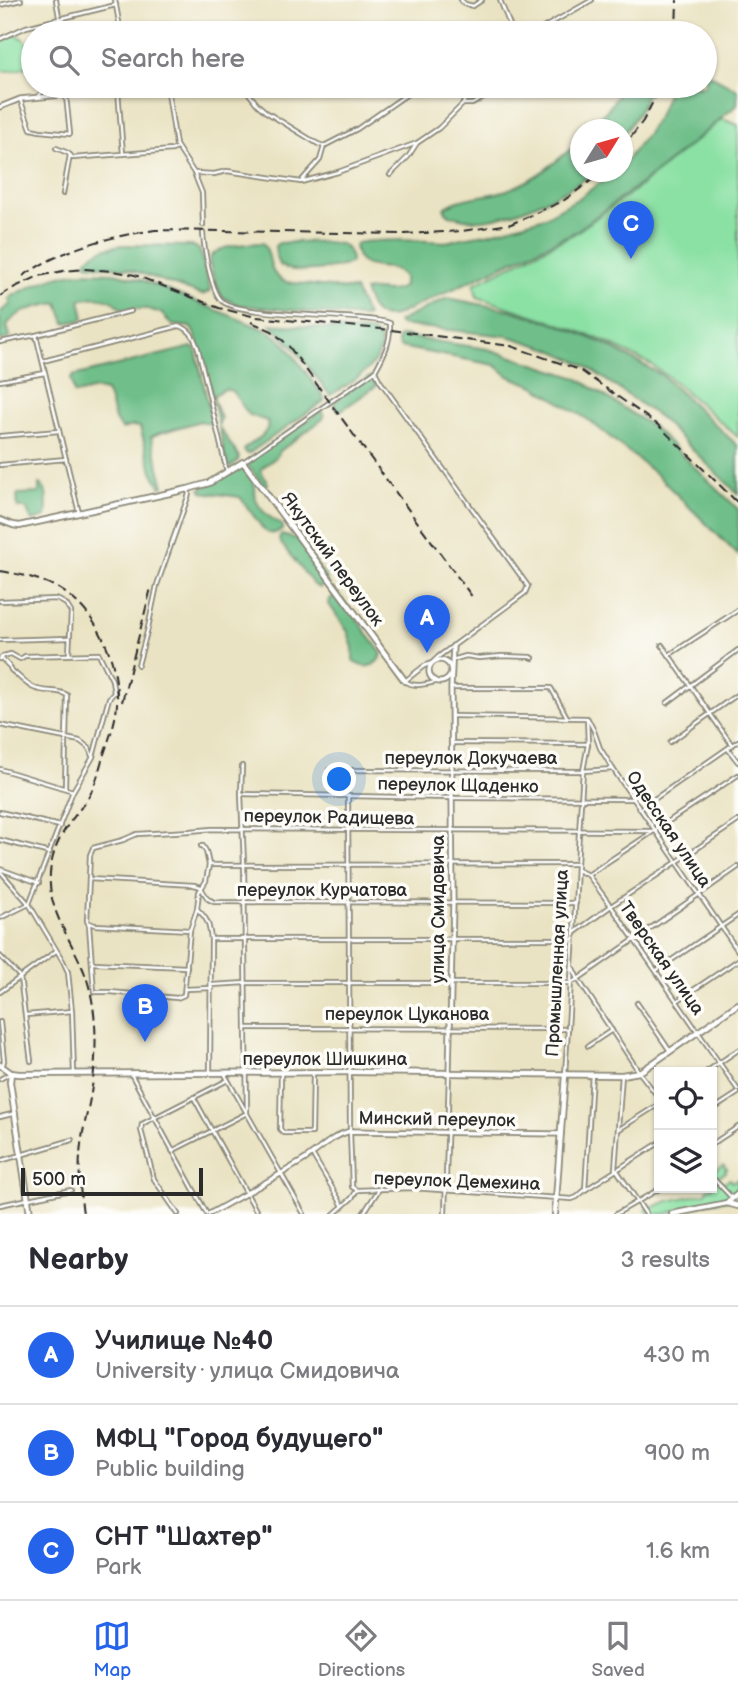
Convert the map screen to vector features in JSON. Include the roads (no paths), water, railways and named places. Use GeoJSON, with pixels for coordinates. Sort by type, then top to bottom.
{"type":"FeatureCollection","features":[{"type":"Feature","properties":{"kind":"main road"},"geometry":{"type":"LineString","coordinates":[[0,520],[19,526],[188,489],[209,483],[243,462]]}},
{"type":"Feature","properties":{"kind":"main road","name":"Якутский переулок"},"geometry":{"type":"LineString","coordinates":[[243,462],[405,681]]}},
{"type":"Feature","properties":{"kind":"main road"},"geometry":{"type":"LineString","coordinates":[[639,1072],[738,1004]]}},
{"type":"Feature","properties":{"kind":"main road"},"geometry":{"type":"LineString","coordinates":[[1,1066],[11,1073],[10,1082],[30,1214]]}},
{"type":"Feature","properties":{"kind":"main road","name":"переулок Шишкина"},"geometry":{"type":"LineString","coordinates":[[11,1073],[349,1072],[622,1075],[639,1072]]}},
{"type":"Feature","properties":{"kind":"main road","name":"Промышленная улица"},"geometry":{"type":"LineString","coordinates":[[555,1214],[565,1075]]}},
{"type":"Feature","properties":{"kind":"main road"},"geometry":{"type":"LineString","coordinates":[[673,1214],[727,1203],[738,1194]]}},
{"type":"Feature","properties":{"kind":"main road"},"geometry":{"type":"LineString","coordinates":[[727,1203],[738,1206]]}},
{"type":"Feature","properties":{"kind":"street"},"geometry":{"type":"LineString","coordinates":[[0,5],[21,0]]}},
{"type":"Feature","properties":{"kind":"street"},"geometry":{"type":"LineString","coordinates":[[55,0],[60,19]]}},
{"type":"Feature","properties":{"kind":"street"},"geometry":{"type":"LineString","coordinates":[[115,0],[119,21]]}},
{"type":"Feature","properties":{"kind":"street"},"geometry":{"type":"LineString","coordinates":[[461,0],[473,6],[482,0]]}},
{"type":"Feature","properties":{"kind":"street"},"geometry":{"type":"LineString","coordinates":[[500,0],[508,21]]}},
{"type":"Feature","properties":{"kind":"street"},"geometry":{"type":"LineString","coordinates":[[556,21],[592,0]]}},
{"type":"Feature","properties":{"kind":"street"},"geometry":{"type":"LineString","coordinates":[[49,21],[116,5]]}},
{"type":"Feature","properties":{"kind":"street"},"geometry":{"type":"LineString","coordinates":[[0,39],[21,28]]}},
{"type":"Feature","properties":{"kind":"street"},"geometry":{"type":"LineString","coordinates":[[0,107],[29,98]]}},
{"type":"Feature","properties":{"kind":"street"},"geometry":{"type":"LineString","coordinates":[[20,99],[31,129],[69,134],[66,98]]}},
{"type":"Feature","properties":{"kind":"street"},"geometry":{"type":"LineString","coordinates":[[119,98],[123,155]]}},
{"type":"Feature","properties":{"kind":"street"},"geometry":{"type":"LineString","coordinates":[[169,98],[177,148],[194,173],[202,193],[203,225]]}},
{"type":"Feature","properties":{"kind":"street"},"geometry":{"type":"LineString","coordinates":[[252,98],[266,111],[324,146],[357,129],[402,98]]}},
{"type":"Feature","properties":{"kind":"street"},"geometry":{"type":"LineString","coordinates":[[194,173],[214,174],[227,171],[301,182],[338,172],[417,143],[439,128],[465,98]]}},
{"type":"Feature","properties":{"kind":"street"},"geometry":{"type":"LineString","coordinates":[[463,103],[472,104],[484,98]]}},
{"type":"Feature","properties":{"kind":"street"},"geometry":{"type":"LineString","coordinates":[[390,175],[408,157],[417,143]]}},
{"type":"Feature","properties":{"kind":"street"},"geometry":{"type":"LineString","coordinates":[[301,182],[320,160],[324,146]]}},
{"type":"Feature","properties":{"kind":"street"},"geometry":{"type":"LineString","coordinates":[[56,148],[73,158],[177,148]]}},
{"type":"Feature","properties":{"kind":"street"},"geometry":{"type":"LineString","coordinates":[[63,194],[70,155]]}},
{"type":"Feature","properties":{"kind":"street"},"geometry":{"type":"LineString","coordinates":[[203,233],[213,285],[218,298],[225,304],[276,313],[390,323],[390,340],[375,371],[243,462]]}},
{"type":"Feature","properties":{"kind":"street"},"geometry":{"type":"LineString","coordinates":[[0,342],[131,311]]}},
{"type":"Feature","properties":{"kind":"street"},"geometry":{"type":"LineString","coordinates":[[43,361],[179,326],[190,331],[198,348],[227,472]]}},
{"type":"Feature","properties":{"kind":"street"},"geometry":{"type":"LineString","coordinates":[[36,335],[79,513]]}},
{"type":"Feature","properties":{"kind":"street"},"geometry":{"type":"LineString","coordinates":[[375,371],[527,583],[525,593],[433,662],[429,673],[432,678],[451,688],[551,688],[567,717]]}},
{"type":"Feature","properties":{"kind":"street"},"geometry":{"type":"LineString","coordinates":[[0,381],[45,373]]}},
{"type":"Feature","properties":{"kind":"street"},"geometry":{"type":"LineString","coordinates":[[0,436],[59,430]]}},
{"type":"Feature","properties":{"kind":"street"},"geometry":{"type":"LineString","coordinates":[[0,465],[66,459]]}},
{"type":"Feature","properties":{"kind":"street"},"geometry":{"type":"LineString","coordinates":[[138,665],[157,585],[189,494],[188,489]]}},
{"type":"Feature","properties":{"kind":"street"},"geometry":{"type":"LineString","coordinates":[[0,601],[61,600],[71,612],[68,654]]}},
{"type":"Feature","properties":{"kind":"street"},"geometry":{"type":"LineString","coordinates":[[669,655],[738,610]]}},
{"type":"Feature","properties":{"kind":"street"},"geometry":{"type":"LineString","coordinates":[[0,640],[69,638]]}},
{"type":"Feature","properties":{"kind":"street"},"geometry":{"type":"LineString","coordinates":[[662,645],[732,745]]}},
{"type":"Feature","properties":{"kind":"street","name":"улица Смидовича"},"geometry":{"type":"LineString","coordinates":[[445,1214],[453,903],[453,646]]}},
{"type":"Feature","properties":{"kind":"street"},"geometry":{"type":"LineString","coordinates":[[667,703],[738,650]]}},
{"type":"Feature","properties":{"kind":"street"},"geometry":{"type":"LineString","coordinates":[[0,918],[29,904],[73,791],[93,758],[110,698],[114,693],[112,680],[99,654],[25,656],[20,659],[11,654],[1,658],[25,682],[38,689],[65,692],[65,788]]}},
{"type":"Feature","properties":{"kind":"street"},"geometry":{"type":"LineString","coordinates":[[452,660],[466,656],[533,659]]}},
{"type":"Feature","properties":{"kind":"street"},"geometry":{"type":"LineString","coordinates":[[440,660],[449,665],[449,678],[421,685],[405,681],[424,666],[433,662],[440,660]]}},
{"type":"Feature","properties":{"kind":"street"},"geometry":{"type":"LineString","coordinates":[[670,742],[738,694]]}},
{"type":"Feature","properties":{"kind":"street"},"geometry":{"type":"LineString","coordinates":[[452,716],[585,717]]}},
{"type":"Feature","properties":{"kind":"street","name":"Промышленная улица"},"geometry":{"type":"LineString","coordinates":[[565,1075],[583,771],[588,744],[585,717]]}},
{"type":"Feature","properties":{"kind":"street","name":"Одесская улица"},"geometry":{"type":"LineString","coordinates":[[585,717],[613,769],[738,951]]}},
{"type":"Feature","properties":{"kind":"street"},"geometry":{"type":"LineString","coordinates":[[0,725],[84,744],[93,758]]}},
{"type":"Feature","properties":{"kind":"street"},"geometry":{"type":"LineString","coordinates":[[640,809],[738,741]]}},
{"type":"Feature","properties":{"kind":"street"},"geometry":{"type":"LineString","coordinates":[[452,743],[588,744]]}},
{"type":"Feature","properties":{"kind":"street"},"geometry":{"type":"LineString","coordinates":[[728,749],[738,762]]}},
{"type":"Feature","properties":{"kind":"street"},"geometry":{"type":"LineString","coordinates":[[242,766],[247,1113]]}},
{"type":"Feature","properties":{"kind":"street"},"geometry":{"type":"LineString","coordinates":[[0,769],[73,791]]}},
{"type":"Feature","properties":{"kind":"street","name":"переулок Докучаева"},"geometry":{"type":"LineString","coordinates":[[329,770],[613,769]]}},
{"type":"Feature","properties":{"kind":"street"},"geometry":{"type":"LineString","coordinates":[[577,870],[588,875],[738,775]]}},
{"type":"Feature","properties":{"kind":"street","name":"переулок Щаденко"},"geometry":{"type":"LineString","coordinates":[[241,794],[634,799]]}},
{"type":"Feature","properties":{"kind":"street"},"geometry":{"type":"LineString","coordinates":[[348,796],[350,1131],[352,1187],[357,1190]]}},
{"type":"Feature","properties":{"kind":"street"},"geometry":{"type":"LineString","coordinates":[[0,813],[60,826]]}},
{"type":"Feature","properties":{"kind":"street"},"geometry":{"type":"LineString","coordinates":[[574,933],[738,821]]}},
{"type":"Feature","properties":{"kind":"street","name":"переулок Радищева"},"geometry":{"type":"LineString","coordinates":[[89,879],[93,848],[137,834],[212,828],[655,831]]}},
{"type":"Feature","properties":{"kind":"street"},"geometry":{"type":"LineString","coordinates":[[0,840],[50,853]]}},
{"type":"Feature","properties":{"kind":"street"},"geometry":{"type":"LineString","coordinates":[[201,846],[206,851],[209,865],[205,893]]}},
{"type":"Feature","properties":{"kind":"street"},"geometry":{"type":"LineString","coordinates":[[209,865],[577,864]]}},
{"type":"Feature","properties":{"kind":"street"},"geometry":{"type":"LineString","coordinates":[[185,989],[246,983],[570,983],[738,866]]}},
{"type":"Feature","properties":{"kind":"street"},"geometry":{"type":"LineString","coordinates":[[0,870],[38,883]]}},
{"type":"Feature","properties":{"kind":"street"},"geometry":{"type":"LineString","coordinates":[[0,870],[29,904],[68,972],[74,1074]]}},
{"type":"Feature","properties":{"kind":"street","name":"Тверская улица"},"geometry":{"type":"LineString","coordinates":[[588,875],[699,1031],[738,1091]]}},
{"type":"Feature","properties":{"kind":"street"},"geometry":{"type":"LineString","coordinates":[[205,893],[201,888],[194,885],[89,879],[87,922],[94,992],[177,998],[183,996],[190,930],[199,892],[201,888],[206,882]]}},
{"type":"Feature","properties":{"kind":"street","name":"переулок Курчатова"},"geometry":{"type":"LineString","coordinates":[[205,893],[208,899],[214,902],[576,903]]}},
{"type":"Feature","properties":{"kind":"street"},"geometry":{"type":"LineString","coordinates":[[197,909],[209,924],[211,939],[210,1073]]}},
{"type":"Feature","properties":{"kind":"street"},"geometry":{"type":"LineString","coordinates":[[656,971],[738,915]]}},
{"type":"Feature","properties":{"kind":"street"},"geometry":{"type":"LineString","coordinates":[[87,922],[95,925],[190,930]]}},
{"type":"Feature","properties":{"kind":"street"},"geometry":{"type":"LineString","coordinates":[[211,939],[573,939]]}},
{"type":"Feature","properties":{"kind":"street"},"geometry":{"type":"LineString","coordinates":[[0,992],[57,950]]}},
{"type":"Feature","properties":{"kind":"street"},"geometry":{"type":"LineString","coordinates":[[0,956],[20,977],[32,1061]]}},
{"type":"Feature","properties":{"kind":"street"},"geometry":{"type":"LineString","coordinates":[[677,1001],[738,960]]}},
{"type":"Feature","properties":{"kind":"street"},"geometry":{"type":"LineString","coordinates":[[92,963],[187,967]]}},
{"type":"Feature","properties":{"kind":"street"},"geometry":{"type":"LineString","coordinates":[[572,965],[611,1030],[654,1092]]}},
{"type":"Feature","properties":{"kind":"street"},"geometry":{"type":"LineString","coordinates":[[637,1003],[670,1051]]}},
{"type":"Feature","properties":{"kind":"street"},"geometry":{"type":"LineString","coordinates":[[26,1015],[72,1011]]}},
{"type":"Feature","properties":{"kind":"street"},"geometry":{"type":"LineString","coordinates":[[0,1023],[4,1061],[1,1066]]}},
{"type":"Feature","properties":{"kind":"street","name":"переулок Цуканова"},"geometry":{"type":"LineString","coordinates":[[245,1028],[568,1029]]}},
{"type":"Feature","properties":{"kind":"street"},"geometry":{"type":"LineString","coordinates":[[588,1046],[611,1030]]}},
{"type":"Feature","properties":{"kind":"street"},"geometry":{"type":"LineString","coordinates":[[714,1067],[738,1050]]}},
{"type":"Feature","properties":{"kind":"street"},"geometry":{"type":"LineString","coordinates":[[0,1079],[11,1073]]}},
{"type":"Feature","properties":{"kind":"street"},"geometry":{"type":"LineString","coordinates":[[225,1073],[304,1214]]}},
{"type":"Feature","properties":{"kind":"street"},"geometry":{"type":"LineString","coordinates":[[281,1073],[280,1129],[284,1133],[312,1133],[313,1073]]}},
{"type":"Feature","properties":{"kind":"street"},"geometry":{"type":"LineString","coordinates":[[131,1074],[208,1214]]}},
{"type":"Feature","properties":{"kind":"street"},"geometry":{"type":"LineString","coordinates":[[585,1190],[592,1074]]}},
{"type":"Feature","properties":{"kind":"street"},"geometry":{"type":"LineString","coordinates":[[622,1075],[616,1169],[646,1214]]}},
{"type":"Feature","properties":{"kind":"street","name":"переулок Шишкина"},"geometry":{"type":"LineString","coordinates":[[178,1214],[154,1179],[141,1130],[142,1124],[228,1080]]}},
{"type":"Feature","properties":{"kind":"street"},"geometry":{"type":"LineString","coordinates":[[717,1106],[738,1091]]}},
{"type":"Feature","properties":{"kind":"street"},"geometry":{"type":"LineString","coordinates":[[194,1098],[258,1214]]}},
{"type":"Feature","properties":{"kind":"street"},"geometry":{"type":"LineString","coordinates":[[618,1130],[654,1107]]}},
{"type":"Feature","properties":{"kind":"street"},"geometry":{"type":"LineString","coordinates":[[0,1117],[16,1113]]}},
{"type":"Feature","properties":{"kind":"street"},"geometry":{"type":"LineString","coordinates":[[172,1151],[247,1113]]}},
{"type":"Feature","properties":{"kind":"street"},"geometry":{"type":"LineString","coordinates":[[717,1141],[738,1127]]}},
{"type":"Feature","properties":{"kind":"street","name":"Минский переулок"},"geometry":{"type":"LineString","coordinates":[[208,1214],[282,1173],[328,1141],[350,1131],[561,1134]]}},
{"type":"Feature","properties":{"kind":"street"},"geometry":{"type":"LineString","coordinates":[[0,1161],[72,1140]]}},
{"type":"Feature","properties":{"kind":"street"},"geometry":{"type":"LineString","coordinates":[[557,1198],[577,1197],[654,1146]]}},
{"type":"Feature","properties":{"kind":"street"},"geometry":{"type":"LineString","coordinates":[[312,1154],[343,1206]]}},
{"type":"Feature","properties":{"kind":"street"},"geometry":{"type":"LineString","coordinates":[[717,1182],[733,1199]]}},
{"type":"Feature","properties":{"kind":"street"},"geometry":{"type":"LineString","coordinates":[[363,1214],[380,1188]]}},
{"type":"Feature","properties":{"kind":"street","name":"переулок Демехина"},"geometry":{"type":"LineString","coordinates":[[334,1214],[357,1190],[380,1188],[557,1198]]}},
{"type":"Feature","properties":{"kind":"street"},"geometry":{"type":"LineString","coordinates":[[0,1205],[71,1190]]}},
{"type":"Feature","properties":{"kind":"street"},"geometry":{"type":"LineString","coordinates":[[616,1214],[654,1192]]}},
{"type":"Feature","properties":{"kind":"railway"},"geometry":{"type":"LineString","coordinates":[[676,21],[677,0]]}},
{"type":"Feature","properties":{"kind":"railway"},"geometry":{"type":"LineString","coordinates":[[633,134],[655,98]]}},
{"type":"Feature","properties":{"kind":"railway"},"geometry":{"type":"LineString","coordinates":[[23,276],[54,258],[86,245],[155,230],[405,234],[462,231],[511,224],[563,201],[589,182]]}},
{"type":"Feature","properties":{"kind":"railway"},"geometry":{"type":"LineString","coordinates":[[0,296],[39,276],[85,269],[113,271],[135,275],[219,308],[256,317],[391,330],[511,346],[580,370],[658,425],[738,503]]}},
{"type":"Feature","properties":{"kind":"railway"},"geometry":{"type":"LineString","coordinates":[[251,322],[272,331],[288,345],[473,598]]}},
{"type":"Feature","properties":{"kind":"railway"},"geometry":{"type":"LineString","coordinates":[[0,571],[56,587],[83,608],[109,653],[117,687],[115,718],[95,782],[87,799],[61,836],[53,855],[50,874],[53,903],[88,983],[95,1024],[93,1080],[80,1154],[83,1214]]}},
{"type":"Feature","properties":{"kind":"railway"},"geometry":{"type":"LineString","coordinates":[[122,702],[151,588]]}},
{"type":"Feature","properties":{"kind":"place","name":"СНТ \"Шахтер\""},"geometry":{"type":"Point","coordinates":[631,259]}},
{"type":"Feature","properties":{"kind":"place","name":"Училище №40"},"geometry":{"type":"Point","coordinates":[427,653]}},
{"type":"Feature","properties":{"kind":"place","name":"МФЦ \"Город будущего\""},"geometry":{"type":"Point","coordinates":[145,1042]}}]}
